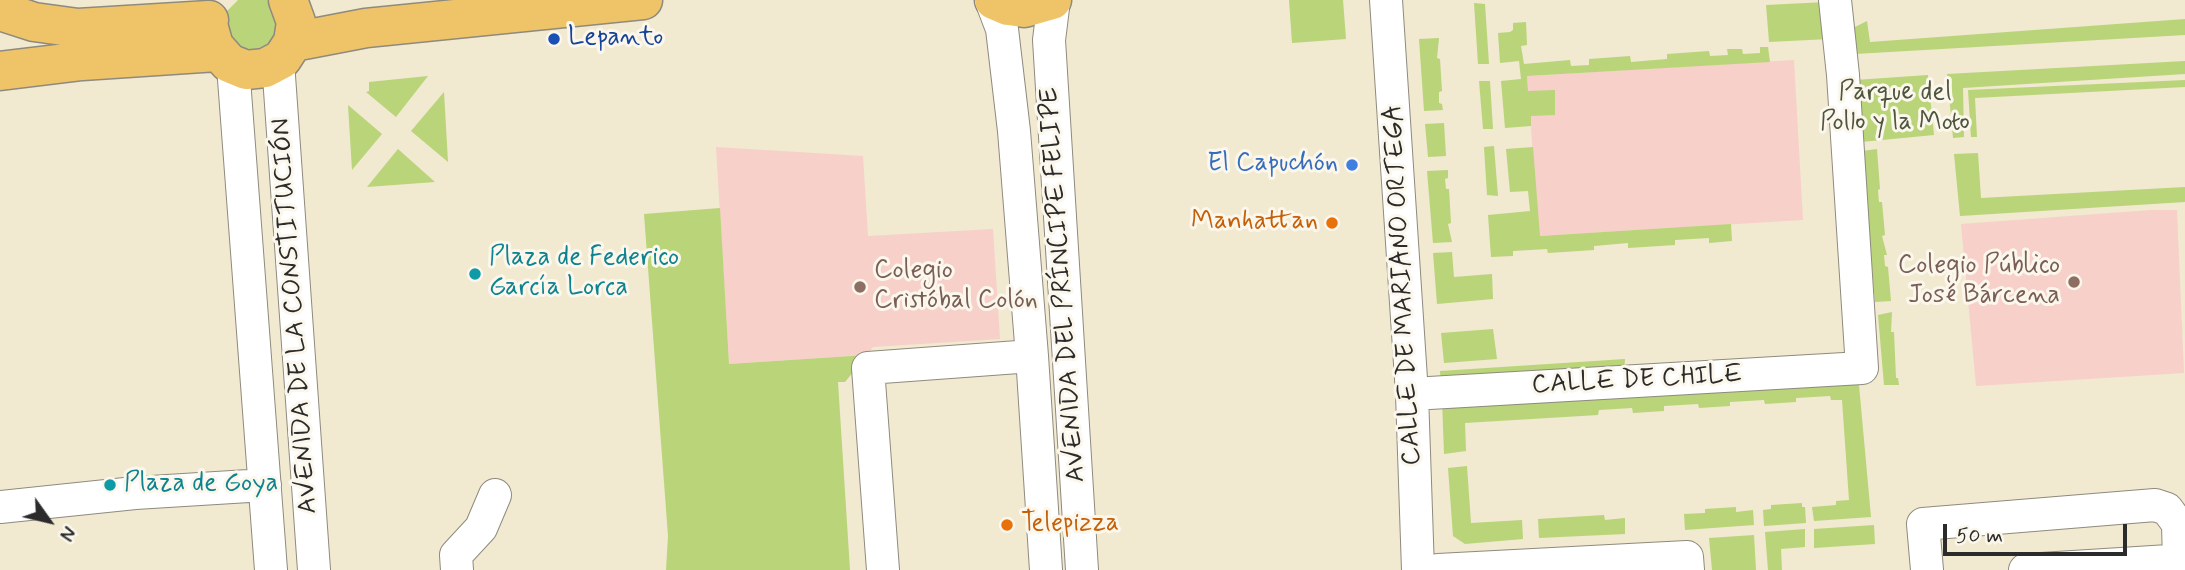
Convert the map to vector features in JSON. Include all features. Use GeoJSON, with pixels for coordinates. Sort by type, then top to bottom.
{"type":"FeatureCollection","features":[{"type":"Feature","properties":{"kind":"main road"},"geometry":{"type":"LineString","coordinates":[[285,52],[296,22],[288,0]]}},
{"type":"Feature","properties":{"kind":"main road"},"geometry":{"type":"LineString","coordinates":[[219,34],[246,70],[259,69],[285,52],[366,28],[643,0]]}},
{"type":"Feature","properties":{"kind":"main road"},"geometry":{"type":"LineString","coordinates":[[993,0],[1024,8],[1053,0]]}},
{"type":"Feature","properties":{"kind":"main road"},"geometry":{"type":"LineString","coordinates":[[0,11],[34,22],[78,28],[219,34]]}},
{"type":"Feature","properties":{"kind":"main road"},"geometry":{"type":"LineString","coordinates":[[0,18],[0,44]]}},
{"type":"Feature","properties":{"kind":"main road"},"geometry":{"type":"LineString","coordinates":[[0,71],[82,61],[219,34]]}},
{"type":"Feature","properties":{"kind":"street","name":"AVENIDA DEL PRÍNCIPE FELIPE"},"geometry":{"type":"LineString","coordinates":[[993,0],[1002,29],[1008,80],[1032,356],[1046,570]]}},
{"type":"Feature","properties":{"kind":"street","name":"AVENIDA DEL PRÍNCIPE FELIPE"},"geometry":{"type":"LineString","coordinates":[[1053,0],[1049,40],[1082,570]]}},
{"type":"Feature","properties":{"kind":"street","name":"CALLE DE MARIANO ORTEGA"},"geometry":{"type":"LineString","coordinates":[[1386,0],[1412,394],[1418,570]]}},
{"type":"Feature","properties":{"kind":"street","name":"CALLE DE CHILE"},"geometry":{"type":"LineString","coordinates":[[1412,394],[1862,368],[1844,89],[1835,0]]}},
{"type":"Feature","properties":{"kind":"street","name":"AVENIDA DE LA CONSTITUCIÓN"},"geometry":{"type":"LineString","coordinates":[[219,34],[265,485],[271,570]]}},
{"type":"Feature","properties":{"kind":"street","name":"AVENIDA DE LA CONSTITUCIÓN"},"geometry":{"type":"LineString","coordinates":[[285,52],[314,570]]}},
{"type":"Feature","properties":{"kind":"street"},"geometry":{"type":"LineString","coordinates":[[883,570],[868,369],[1032,356]]}},
{"type":"Feature","properties":{"kind":"street"},"geometry":{"type":"LineString","coordinates":[[0,508],[135,493],[265,485]]}},
{"type":"Feature","properties":{"kind":"street"},"geometry":{"type":"LineString","coordinates":[[457,570],[456,555],[481,528],[495,495]]}},
{"type":"Feature","properties":{"kind":"street"},"geometry":{"type":"LineString","coordinates":[[1927,570],[1923,524],[2155,505],[2168,509],[2178,524],[2182,561],[2025,570]]}},
{"type":"Feature","properties":{"kind":"street"},"geometry":{"type":"LineString","coordinates":[[1438,570],[1687,557],[1688,570]]}},
{"type":"Feature","properties":{"kind":"shaded area"},"geometry":{"type":"Polygon","coordinates":[[[1794,60],[1803,220],[1539,236],[1530,116],[1555,91],[1528,91],[1527,76],[1794,60]]]}},
{"type":"Feature","properties":{"kind":"shaded area","name":"Colegio Cristóbal Colón"},"geometry":{"type":"Polygon","coordinates":[[[716,147],[863,156],[868,236],[993,229],[1000,339],[873,347],[867,355],[729,364],[716,147]]]}},
{"type":"Feature","properties":{"kind":"shaded area","name":"Colegio Público José Bárcena"},"geometry":{"type":"Polygon","coordinates":[[[2177,210],[2184,373],[1976,386],[1961,224],[2177,210]]]}},
{"type":"Feature","properties":{"kind":"green space"},"geometry":{"type":"Polygon","coordinates":[[[238,0],[267,0],[272,3],[283,27],[263,55],[230,46],[226,12],[238,0]]]}},
{"type":"Feature","properties":{"kind":"green space"},"geometry":{"type":"Polygon","coordinates":[[[1289,0],[1343,0],[1346,39],[1292,43],[1289,0]]]}},
{"type":"Feature","properties":{"kind":"green space"},"geometry":{"type":"Polygon","coordinates":[[[1826,2],[1829,39],[1769,42],[1766,5],[1826,2]]]}},
{"type":"Feature","properties":{"kind":"green space"},"geometry":{"type":"Polygon","coordinates":[[[1474,3],[1485,4],[1489,64],[1478,64],[1474,3]]]}},
{"type":"Feature","properties":{"kind":"green space"},"geometry":{"type":"Polygon","coordinates":[[[2185,19],[2185,35],[1855,54],[1851,29],[1867,21],[1870,42],[2185,19]]]}},
{"type":"Feature","properties":{"kind":"green space"},"geometry":{"type":"Polygon","coordinates":[[[1526,22],[1527,45],[1521,46],[1524,64],[1570,60],[1571,66],[1589,65],[1589,59],[1630,56],[1631,62],[1667,59],[1667,54],[1709,51],[1710,56],[1728,55],[1727,49],[1742,49],[1743,54],[1760,53],[1760,47],[1768,47],[1770,62],[1527,76],[1528,91],[1555,90],[1555,115],[1531,116],[1531,126],[1505,128],[1501,81],[1521,79],[1519,61],[1500,63],[1498,33],[1513,30],[1513,23],[1526,22]]]}},
{"type":"Feature","properties":{"kind":"green space"},"geometry":{"type":"Polygon","coordinates":[[[1439,38],[1437,58],[1440,59],[1442,91],[1439,92],[1439,103],[1442,104],[1443,110],[1424,111],[1419,39],[1439,38]]]}},
{"type":"Feature","properties":{"kind":"green space"},"geometry":{"type":"Polygon","coordinates":[[[2185,61],[2185,74],[1963,88],[1964,137],[1953,138],[1947,74],[2185,61]]]}},
{"type":"Feature","properties":{"kind":"green space","name":"Parque del Pollo y la Moto"},"geometry":{"type":"Polygon","coordinates":[[[1928,75],[1934,135],[1861,142],[1855,80],[1928,75]]]}},
{"type":"Feature","properties":{"kind":"green space"},"geometry":{"type":"Polygon","coordinates":[[[428,76],[396,117],[366,92],[369,91],[369,82],[428,76]]]}},
{"type":"Feature","properties":{"kind":"green space"},"geometry":{"type":"Polygon","coordinates":[[[2185,80],[2185,87],[1975,98],[1977,137],[1971,137],[1968,90],[2185,80]]]}},
{"type":"Feature","properties":{"kind":"green space"},"geometry":{"type":"Polygon","coordinates":[[[1479,81],[1490,81],[1493,129],[1483,129],[1479,81]]]}},
{"type":"Feature","properties":{"kind":"green space"},"geometry":{"type":"Polygon","coordinates":[[[444,92],[448,162],[411,131],[444,92]]]}},
{"type":"Feature","properties":{"kind":"green space"},"geometry":{"type":"Polygon","coordinates":[[[348,105],[382,134],[352,170],[348,105]]]}},
{"type":"Feature","properties":{"kind":"green space"},"geometry":{"type":"Polygon","coordinates":[[[1444,123],[1446,156],[1428,157],[1425,124],[1444,123]]]}},
{"type":"Feature","properties":{"kind":"green space"},"geometry":{"type":"Polygon","coordinates":[[[1494,146],[1498,196],[1487,195],[1484,147],[1494,146]]]}},
{"type":"Feature","properties":{"kind":"green space"},"geometry":{"type":"Polygon","coordinates":[[[1533,147],[1540,236],[1731,224],[1732,241],[1709,243],[1709,238],[1675,240],[1675,245],[1628,248],[1628,243],[1594,246],[1594,250],[1548,253],[1547,249],[1513,251],[1513,256],[1491,257],[1488,215],[1530,211],[1528,191],[1510,192],[1506,149],[1533,147]]]}},
{"type":"Feature","properties":{"kind":"green space"},"geometry":{"type":"Polygon","coordinates":[[[398,149],[435,182],[367,187],[398,149]]]}},
{"type":"Feature","properties":{"kind":"green space"},"geometry":{"type":"Polygon","coordinates":[[[1877,149],[1879,202],[1882,202],[1885,235],[1882,236],[1887,255],[1884,255],[1885,266],[1888,267],[1891,301],[1875,302],[1862,151],[1877,149]]]}},
{"type":"Feature","properties":{"kind":"green space"},"geometry":{"type":"Polygon","coordinates":[[[1978,153],[1981,198],[2185,187],[2185,202],[1960,216],[1954,154],[1978,153]]]}},
{"type":"Feature","properties":{"kind":"green space"},"geometry":{"type":"Polygon","coordinates":[[[1448,170],[1448,178],[1445,179],[1446,189],[1449,189],[1451,223],[1448,224],[1452,242],[1433,243],[1427,171],[1448,170]]]}},
{"type":"Feature","properties":{"kind":"green space"},"geometry":{"type":"Polygon","coordinates":[[[720,208],[729,364],[867,355],[845,382],[838,382],[850,570],[666,570],[668,536],[644,214],[720,208]]]}},
{"type":"Feature","properties":{"kind":"green space"},"geometry":{"type":"Polygon","coordinates":[[[1452,252],[1454,277],[1492,274],[1493,299],[1437,304],[1433,253],[1452,252]]]}},
{"type":"Feature","properties":{"kind":"green space"},"geometry":{"type":"Polygon","coordinates":[[[1892,312],[1891,332],[1894,332],[1896,378],[1899,385],[1884,385],[1878,315],[1892,312]]]}},
{"type":"Feature","properties":{"kind":"green space"},"geometry":{"type":"Polygon","coordinates":[[[1493,329],[1497,359],[1444,363],[1441,333],[1493,329]]]}},
{"type":"Feature","properties":{"kind":"green space"},"geometry":{"type":"Polygon","coordinates":[[[1625,359],[1624,374],[1441,387],[1440,371],[1625,359]]]}},
{"type":"Feature","properties":{"kind":"green space"},"geometry":{"type":"Polygon","coordinates":[[[1858,374],[1871,517],[1814,521],[1812,507],[1836,505],[1836,501],[1849,500],[1842,400],[1831,400],[1830,396],[1796,398],[1796,402],[1730,402],[1730,406],[1699,408],[1698,404],[1664,406],[1664,411],[1633,413],[1632,408],[1599,410],[1598,415],[1465,423],[1466,451],[1444,454],[1442,400],[1858,374]]]}},
{"type":"Feature","properties":{"kind":"green space"},"geometry":{"type":"Polygon","coordinates":[[[1467,466],[1471,523],[1522,520],[1523,539],[1465,544],[1453,536],[1448,468],[1467,466]]]}},
{"type":"Feature","properties":{"kind":"green space"},"geometry":{"type":"Polygon","coordinates":[[[1802,503],[1802,507],[1805,507],[1806,523],[1764,526],[1763,510],[1771,509],[1771,505],[1802,503]]]}},
{"type":"Feature","properties":{"kind":"green space"},"geometry":{"type":"Polygon","coordinates":[[[1736,507],[1736,512],[1753,510],[1754,525],[1685,530],[1684,514],[1705,513],[1705,509],[1736,507]]]}},
{"type":"Feature","properties":{"kind":"green space"},"geometry":{"type":"Polygon","coordinates":[[[1604,515],[1605,520],[1625,518],[1625,534],[1539,538],[1538,519],[1604,515]]]}},
{"type":"Feature","properties":{"kind":"green space"},"geometry":{"type":"Polygon","coordinates":[[[1874,525],[1875,544],[1814,548],[1814,529],[1874,525]]]}},
{"type":"Feature","properties":{"kind":"green space"},"geometry":{"type":"Polygon","coordinates":[[[1805,529],[1805,547],[1781,549],[1782,570],[1768,570],[1765,532],[1805,529]]]}},
{"type":"Feature","properties":{"kind":"green space"},"geometry":{"type":"Polygon","coordinates":[[[1754,535],[1756,570],[1712,570],[1709,538],[1754,535]]]}},
{"type":"Feature","properties":{"kind":"place","name":"Lepanto"},"geometry":{"type":"Point","coordinates":[554,39]}},
{"type":"Feature","properties":{"kind":"place","name":"El Capuchón"},"geometry":{"type":"Point","coordinates":[1352,165]}},
{"type":"Feature","properties":{"kind":"place","name":"Manhattan"},"geometry":{"type":"Point","coordinates":[1332,223]}},
{"type":"Feature","properties":{"kind":"place","name":"Plaza de Federico García Lorca"},"geometry":{"type":"Point","coordinates":[475,274]}},
{"type":"Feature","properties":{"kind":"place","name":"Colegio Público José Bárcena"},"geometry":{"type":"Point","coordinates":[2074,282]}},
{"type":"Feature","properties":{"kind":"place","name":"Colegio Cristóbal Colón"},"geometry":{"type":"Point","coordinates":[860,287]}},
{"type":"Feature","properties":{"kind":"place","name":"Plaza de Goya"},"geometry":{"type":"Point","coordinates":[110,485]}},
{"type":"Feature","properties":{"kind":"place","name":"Telepizza"},"geometry":{"type":"Point","coordinates":[1007,525]}}]}
